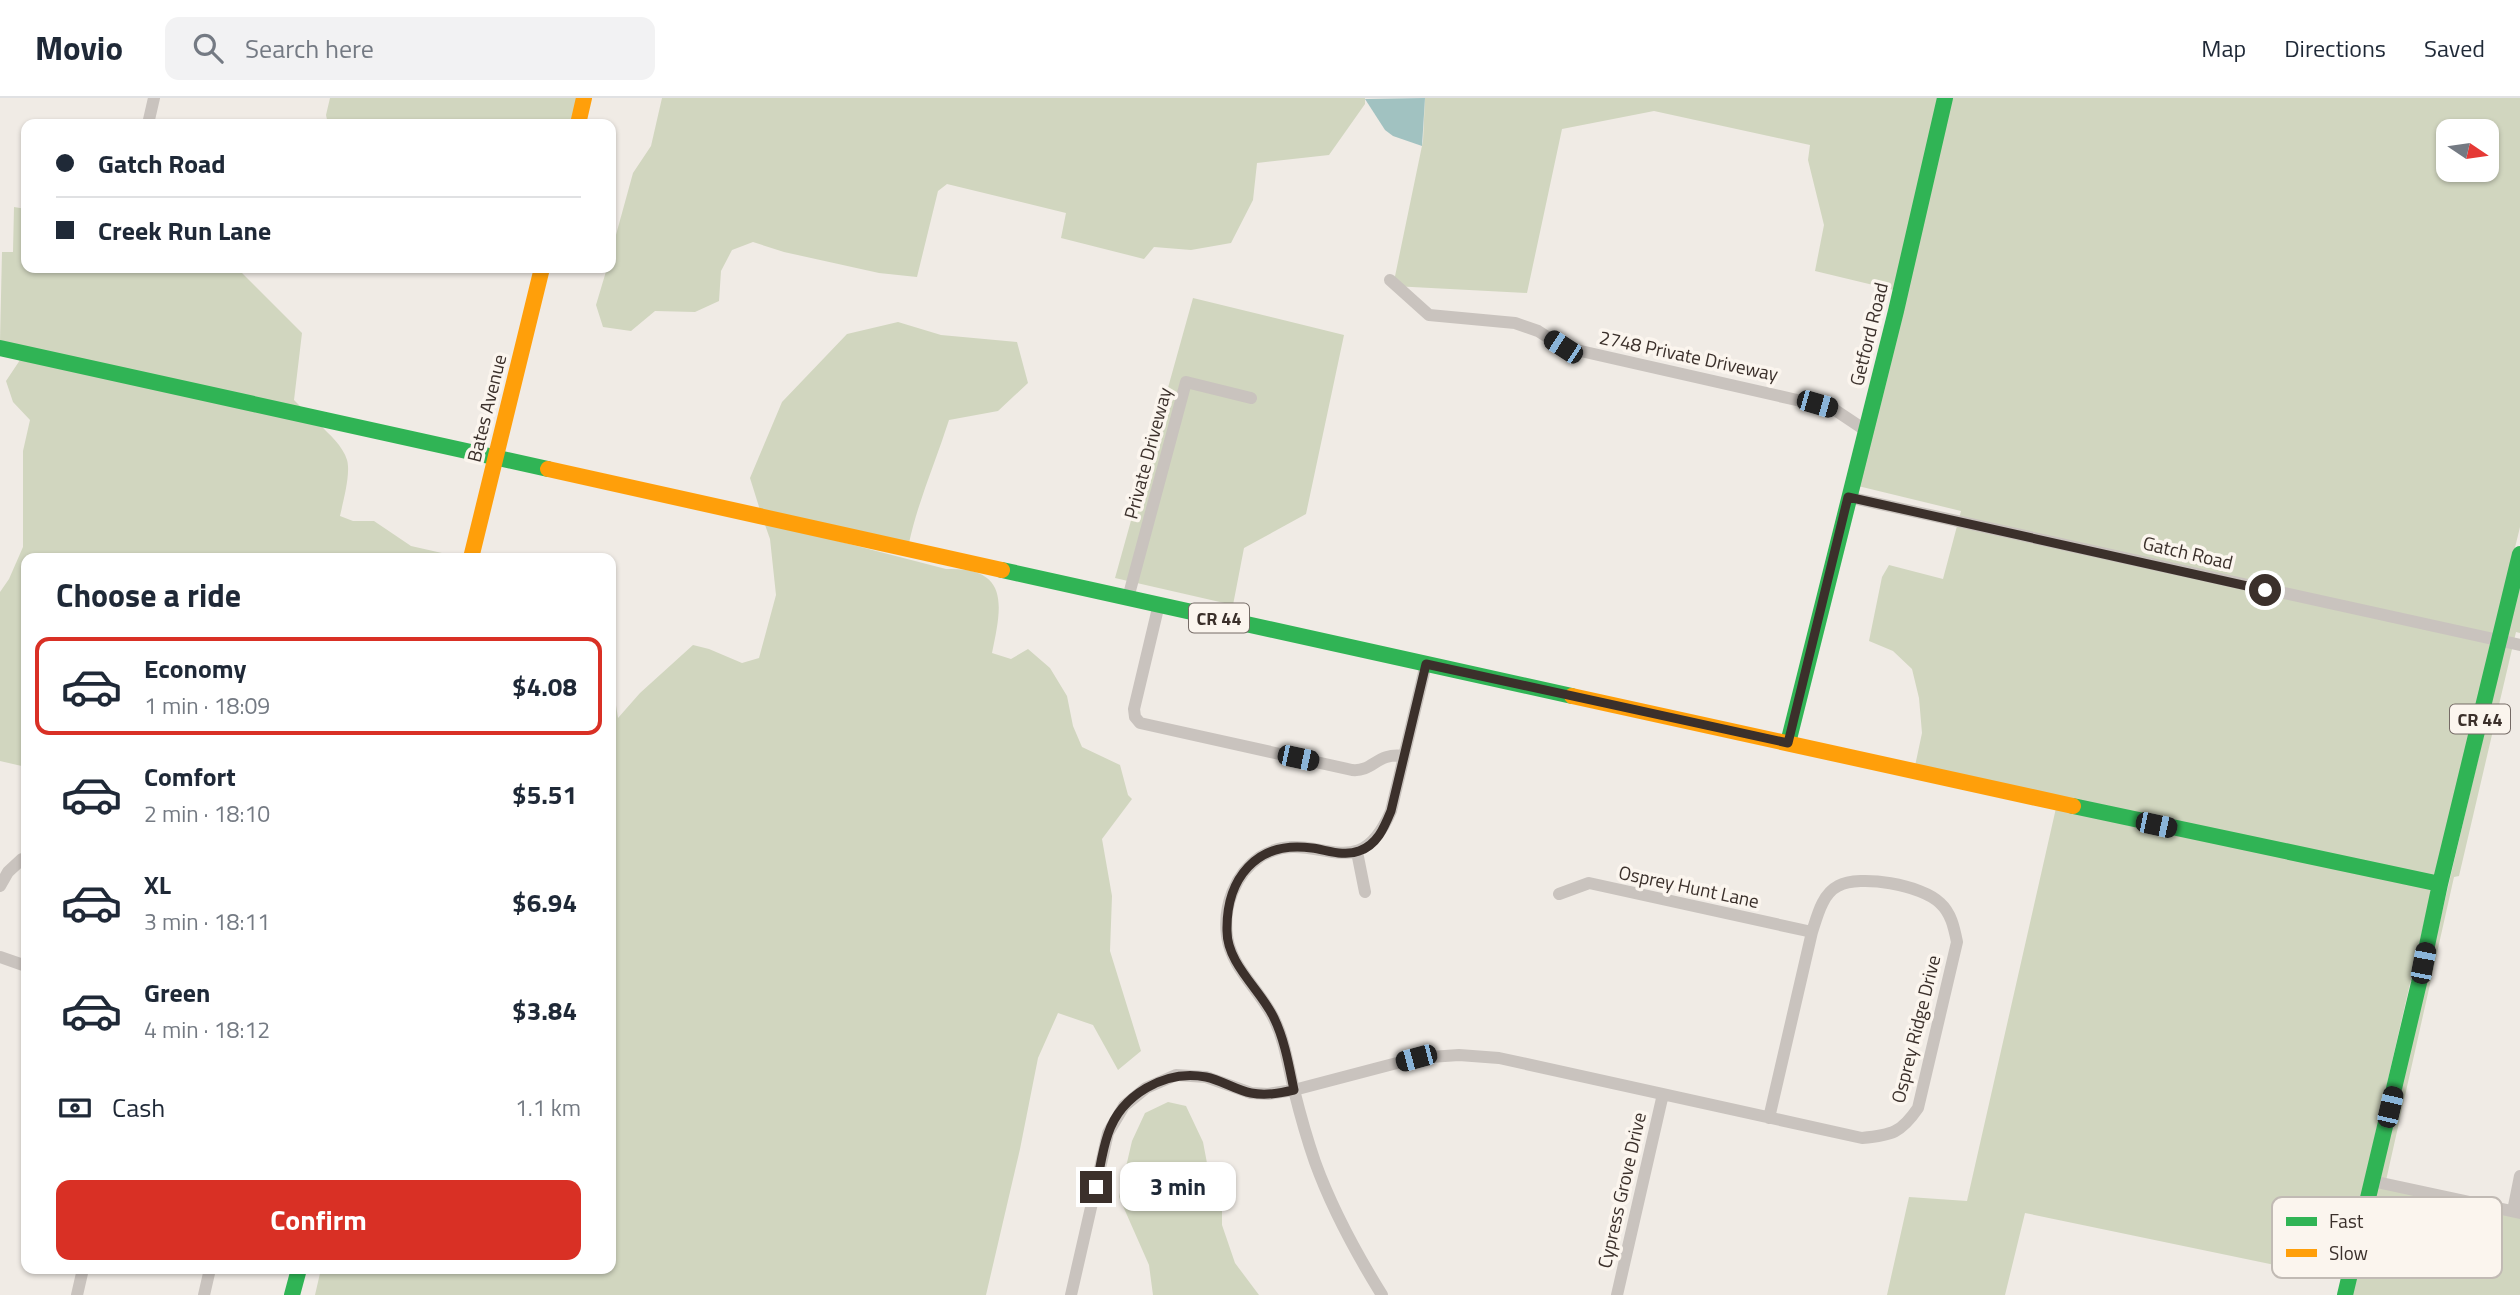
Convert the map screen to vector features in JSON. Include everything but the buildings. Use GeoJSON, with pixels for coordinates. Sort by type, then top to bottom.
{"type":"FeatureCollection","features":[{"type":"Feature","properties":{"kind":"main road"},"geometry":{"type":"LineString","coordinates":[[579,119],[584,98]]}},
{"type":"Feature","properties":{"kind":"main road","name":"Getford Road"},"geometry":{"type":"LineString","coordinates":[[1788,743],[1945,98]]}},
{"type":"Feature","properties":{"kind":"main road","name":"Bates Avenue"},"geometry":{"type":"LineString","coordinates":[[472,553],[541,273]]}},
{"type":"Feature","properties":{"kind":"main road","name":"CR 44"},"geometry":{"type":"LineString","coordinates":[[0,348],[2290,854],[2440,884],[2520,554]]}},
{"type":"Feature","properties":{"kind":"main road"},"geometry":{"type":"LineString","coordinates":[[2368,1197],[2440,884]]}},
{"type":"Feature","properties":{"kind":"main road"},"geometry":{"type":"LineString","coordinates":[[292,1295],[298,1274]]}},
{"type":"Feature","properties":{"kind":"street"},"geometry":{"type":"LineString","coordinates":[[149,119],[154,98]]}},
{"type":"Feature","properties":{"kind":"street","name":"2748 Private Driveway"},"geometry":{"type":"LineString","coordinates":[[1390,280],[1429,315],[1515,323],[1538,331],[1563,347],[1832,408],[1865,430]]}},
{"type":"Feature","properties":{"kind":"street","name":"Private Driveway"},"geometry":{"type":"LineString","coordinates":[[1128,598],[1186,382],[1251,398]]}},
{"type":"Feature","properties":{"kind":"street","name":"Gatch Road"},"geometry":{"type":"LineString","coordinates":[[1848,497],[2520,645]]}},
{"type":"Feature","properties":{"kind":"street"},"geometry":{"type":"LineString","coordinates":[[1159,604],[1134,709],[1135,717],[1140,723],[1352,770],[1364,769],[1385,756],[1404,756]]}},
{"type":"Feature","properties":{"kind":"street"},"geometry":{"type":"LineString","coordinates":[[1382,1295],[1350,1244],[1316,1163],[1294,1090],[1285,1047],[1274,1018],[1235,959],[1227,937],[1227,915],[1232,890],[1245,868],[1263,855],[1285,847],[1310,847],[1338,853],[1357,852],[1371,845],[1383,830],[1391,811],[1426,664]]}},
{"type":"Feature","properties":{"kind":"street"},"geometry":{"type":"LineString","coordinates":[[1357,852],[1365,892]]}},
{"type":"Feature","properties":{"kind":"street"},"geometry":{"type":"LineString","coordinates":[[0,886],[8,872],[21,860]]}},
{"type":"Feature","properties":{"kind":"street","name":"Osprey Ridge Drive"},"geometry":{"type":"LineString","coordinates":[[1071,1295],[1108,1133],[1124,1105],[1146,1088],[1177,1075],[1206,1077],[1251,1093],[1268,1094],[1294,1090],[1416,1058],[1459,1055],[1499,1058],[1769,1118],[1862,1138],[1887,1136],[1906,1126],[1918,1108],[1957,942],[1953,921],[1941,903],[1922,890],[1857,879],[1836,887],[1821,904],[1812,932],[1769,1118]]}},
{"type":"Feature","properties":{"kind":"street","name":"Osprey Hunt Lane"},"geometry":{"type":"LineString","coordinates":[[1559,894],[1589,883],[1812,932]]}},
{"type":"Feature","properties":{"kind":"street"},"geometry":{"type":"LineString","coordinates":[[0,957],[21,964]]}},
{"type":"Feature","properties":{"kind":"street","name":"Cypress Grove Drive"},"geometry":{"type":"LineString","coordinates":[[1617,1295],[1663,1094]]}},
{"type":"Feature","properties":{"kind":"street"},"geometry":{"type":"LineString","coordinates":[[2516,1212],[2520,1176]]}},
{"type":"Feature","properties":{"kind":"street"},"geometry":{"type":"LineString","coordinates":[[2372,1181],[2446,1197]]}},
{"type":"Feature","properties":{"kind":"street"},"geometry":{"type":"LineString","coordinates":[[77,1295],[82,1274]]}},
{"type":"Feature","properties":{"kind":"street"},"geometry":{"type":"LineString","coordinates":[[204,1295],[209,1274]]}},
{"type":"Feature","properties":{"kind":"green space"},"geometry":{"type":"Polygon","coordinates":[[[330,98],[578,98],[572,119],[327,119],[330,98]]]}},
{"type":"Feature","properties":{"kind":"green space"},"geometry":{"type":"Polygon","coordinates":[[[662,98],[1365,98],[1365,104],[1329,155],[1257,163],[1253,200],[1231,243],[1191,250],[1154,247],[1144,259],[1061,238],[1066,213],[947,184],[938,191],[917,277],[879,273],[784,252],[753,242],[732,250],[721,271],[719,301],[695,312],[655,311],[631,331],[603,327],[596,305],[606,273],[616,273],[616,235],[633,173],[651,146],[662,98]]]}},
{"type":"Feature","properties":{"kind":"green space"},"geometry":{"type":"Polygon","coordinates":[[[1425,98],[1939,98],[1894,290],[1815,271],[1824,225],[1808,160],[1810,145],[1654,111],[1562,129],[1527,293],[1393,286],[1423,141],[1425,98]]]}},
{"type":"Feature","properties":{"kind":"green space"},"geometry":{"type":"Polygon","coordinates":[[[1952,98],[2520,98],[2520,527],[2435,877],[1915,766],[1922,733],[1919,698],[1912,669],[1893,651],[1869,641],[1882,577],[1889,565],[1943,579],[1961,511],[1858,486],[1952,98]]]}},
{"type":"Feature","properties":{"kind":"green space"},"geometry":{"type":"Polygon","coordinates":[[[14,207],[21,208],[21,273],[242,273],[302,333],[294,400],[303,409],[0,341],[2,252],[13,252],[14,207]]]}},
{"type":"Feature","properties":{"kind":"green space"},"geometry":{"type":"Polygon","coordinates":[[[1193,298],[1344,335],[1306,514],[1244,548],[1233,605],[1115,578],[1193,298]]]}},
{"type":"Feature","properties":{"kind":"green space"},"geometry":{"type":"Polygon","coordinates":[[[898,322],[941,335],[1017,342],[1028,383],[998,411],[949,420],[922,496],[909,543],[760,510],[750,478],[782,402],[847,334],[898,322]]]}},
{"type":"Feature","properties":{"kind":"green space"},"geometry":{"type":"Polygon","coordinates":[[[20,360],[319,424],[339,445],[347,460],[347,480],[340,516],[353,521],[374,521],[411,546],[442,553],[21,553],[21,766],[0,761],[0,592],[23,547],[23,451],[30,420],[13,402],[6,381],[20,360]]]}},
{"type":"Feature","properties":{"kind":"green space"},"geometry":{"type":"Polygon","coordinates":[[[764,522],[946,569],[967,570],[982,575],[991,582],[997,592],[999,605],[992,653],[1011,659],[1028,649],[1050,668],[1067,696],[1073,726],[1082,747],[1120,765],[1128,795],[1132,799],[1102,839],[1112,896],[1110,951],[1141,1051],[1118,1070],[1093,1025],[1058,1013],[1038,1058],[986,1295],[315,1295],[320,1274],[616,1274],[616,705],[618,718],[640,693],[693,645],[742,663],[759,658],[776,595],[770,539],[764,522]]]}},
{"type":"Feature","properties":{"kind":"green space"},"geometry":{"type":"Polygon","coordinates":[[[2520,581],[2520,633],[2516,632],[2459,876],[2454,877],[2385,1185],[2443,1197],[2375,1197],[2520,581]]]}},
{"type":"Feature","properties":{"kind":"green space"},"geometry":{"type":"Polygon","coordinates":[[[2056,808],[2432,888],[2361,1197],[2272,1197],[2272,1264],[2025,1213],[2005,1295],[1887,1295],[1909,1197],[1967,1201],[2056,808]]]}},
{"type":"Feature","properties":{"kind":"green space"},"geometry":{"type":"Polygon","coordinates":[[[1168,1102],[1186,1106],[1203,1142],[1210,1179],[1222,1195],[1222,1225],[1235,1263],[1259,1295],[1153,1295],[1149,1265],[1119,1197],[1132,1141],[1145,1113],[1168,1102]]]}},
{"type":"Feature","properties":{"kind":"green space"},"geometry":{"type":"Polygon","coordinates":[[[2502,1209],[2520,1213],[2520,1295],[2352,1295],[2356,1278],[2502,1278],[2502,1209]]]}},
{"type":"Feature","properties":{"kind":"water"},"geometry":{"type":"Polygon","coordinates":[[[1425,98],[1422,146],[1393,136],[1385,130],[1365,99],[1425,98]]]}},
{"type":"Feature","properties":{"kind":"traffic: fast"},"geometry":{"type":"LineString","coordinates":[[1788,743],[1896,311],[1945,98]]}},
{"type":"Feature","properties":{"kind":"traffic: fast"},"geometry":{"type":"LineString","coordinates":[[0,348],[548,469]]}},
{"type":"Feature","properties":{"kind":"traffic: fast"},"geometry":{"type":"LineString","coordinates":[[2073,806],[2440,884],[2520,554]]}},
{"type":"Feature","properties":{"kind":"traffic: fast"},"geometry":{"type":"LineString","coordinates":[[1002,570],[1572,696]]}},
{"type":"Feature","properties":{"kind":"traffic: fast"},"geometry":{"type":"LineString","coordinates":[[2368,1197],[2440,884]]}},
{"type":"Feature","properties":{"kind":"traffic: fast"},"geometry":{"type":"LineString","coordinates":[[292,1295],[298,1274]]}},
{"type":"Feature","properties":{"kind":"traffic: fast"},"geometry":{"type":"LineString","coordinates":[[2345,1295],[2349,1278]]}},
{"type":"Feature","properties":{"kind":"traffic: slow"},"geometry":{"type":"LineString","coordinates":[[579,119],[584,98]]}},
{"type":"Feature","properties":{"kind":"traffic: slow"},"geometry":{"type":"LineString","coordinates":[[472,553],[541,273]]}},
{"type":"Feature","properties":{"kind":"traffic: slow"},"geometry":{"type":"LineString","coordinates":[[548,469],[1002,570]]}},
{"type":"Feature","properties":{"kind":"traffic: slow"},"geometry":{"type":"LineString","coordinates":[[1572,696],[2073,806]]}},
{"type":"Feature","properties":{"kind":"route"},"geometry":{"type":"LineString","coordinates":[[1096,1187],[1108,1133],[1124,1105],[1146,1088],[1177,1075],[1206,1077],[1251,1093],[1268,1094],[1294,1090],[1285,1047],[1274,1018],[1235,959],[1227,937],[1227,915],[1232,890],[1245,868],[1263,855],[1285,847],[1310,847],[1338,853],[1357,852],[1371,845],[1383,830],[1391,811],[1426,664],[1788,743],[1848,497],[2265,590]]}}]}
